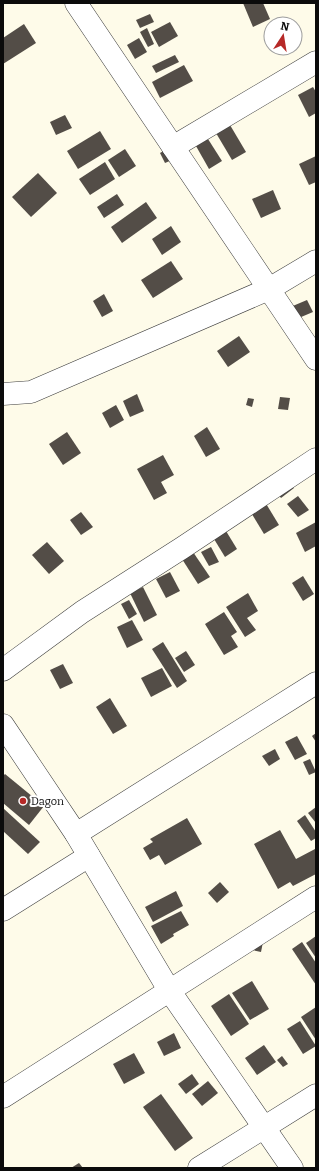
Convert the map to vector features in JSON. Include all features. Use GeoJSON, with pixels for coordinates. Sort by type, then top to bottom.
{"type":"FeatureCollection","features":[{"type":"Feature","properties":{"kind":"street"},"geometry":{"type":"LineString","coordinates":[[76,3],[316,359]]}},
{"type":"Feature","properties":{"kind":"street"},"geometry":{"type":"LineString","coordinates":[[172,147],[316,62]]}},
{"type":"Feature","properties":{"kind":"street"},"geometry":{"type":"LineString","coordinates":[[3,394],[32,392],[269,289],[316,261]]}},
{"type":"Feature","properties":{"kind":"street"},"geometry":{"type":"LineString","coordinates":[[3,670],[82,612],[316,459]]}},
{"type":"Feature","properties":{"kind":"street"},"geometry":{"type":"LineString","coordinates":[[76,834],[316,683]]}},
{"type":"Feature","properties":{"kind":"street"},"geometry":{"type":"LineString","coordinates":[[3,725],[76,834],[168,990],[292,1168]]}},
{"type":"Feature","properties":{"kind":"street"},"geometry":{"type":"LineString","coordinates":[[3,910],[89,856]]}},
{"type":"Feature","properties":{"kind":"street"},"geometry":{"type":"LineString","coordinates":[[3,1097],[168,990],[316,897]]}},
{"type":"Feature","properties":{"kind":"street"},"geometry":{"type":"LineString","coordinates":[[199,1168],[316,1095]]}},
{"type":"Feature","properties":{"kind":"building"},"geometry":{"type":"Polygon","coordinates":[[[243,3],[263,3],[269,16],[263,16],[263,22],[253,27],[243,3]]]}},
{"type":"Feature","properties":{"kind":"building"},"geometry":{"type":"Polygon","coordinates":[[[150,14],[154,22],[140,28],[136,20],[150,14]]]}},
{"type":"Feature","properties":{"kind":"building"},"geometry":{"type":"Polygon","coordinates":[[[170,22],[178,36],[159,47],[151,32],[170,22]]]}},
{"type":"Feature","properties":{"kind":"building"},"geometry":{"type":"Polygon","coordinates":[[[24,24],[36,43],[3,64],[3,38],[24,24]]]}},
{"type":"Feature","properties":{"kind":"building"},"geometry":{"type":"Polygon","coordinates":[[[147,28],[154,44],[148,47],[140,32],[147,28]]]}},
{"type":"Feature","properties":{"kind":"building"},"geometry":{"type":"Polygon","coordinates":[[[139,38],[147,52],[135,59],[127,45],[139,38]]]}},
{"type":"Feature","properties":{"kind":"building"},"geometry":{"type":"Polygon","coordinates":[[[175,55],[179,62],[156,73],[152,66],[175,55]]]}},
{"type":"Feature","properties":{"kind":"building"},"geometry":{"type":"Polygon","coordinates":[[[184,65],[193,81],[160,98],[152,82],[184,65]]]}},
{"type":"Feature","properties":{"kind":"building"},"geometry":{"type":"Polygon","coordinates":[[[313,87],[316,92],[316,113],[309,117],[298,95],[313,87]]]}},
{"type":"Feature","properties":{"kind":"building"},"geometry":{"type":"Polygon","coordinates":[[[65,115],[72,128],[56,135],[50,122],[65,115]]]}},
{"type":"Feature","properties":{"kind":"building"},"geometry":{"type":"Polygon","coordinates":[[[230,125],[246,152],[232,160],[216,133],[230,125]]]}},
{"type":"Feature","properties":{"kind":"building"},"geometry":{"type":"Polygon","coordinates":[[[100,131],[111,149],[78,169],[67,151],[100,131]]]}},
{"type":"Feature","properties":{"kind":"building"},"geometry":{"type":"Polygon","coordinates":[[[208,139],[222,161],[209,169],[196,146],[208,139]]]}},
{"type":"Feature","properties":{"kind":"building"},"geometry":{"type":"Polygon","coordinates":[[[125,149],[136,166],[119,177],[108,160],[125,149]]]}},
{"type":"Feature","properties":{"kind":"building"},"geometry":{"type":"Polygon","coordinates":[[[167,149],[172,160],[165,163],[160,153],[167,149]]]}},
{"type":"Feature","properties":{"kind":"building"},"geometry":{"type":"Polygon","coordinates":[[[316,156],[316,182],[309,185],[299,164],[316,156]]]}},
{"type":"Feature","properties":{"kind":"building"},"geometry":{"type":"Polygon","coordinates":[[[105,162],[115,179],[90,195],[79,179],[105,162]]]}},
{"type":"Feature","properties":{"kind":"building"},"geometry":{"type":"Polygon","coordinates":[[[38,173],[57,193],[31,217],[12,197],[38,173]]]}},
{"type":"Feature","properties":{"kind":"building"},"geometry":{"type":"Polygon","coordinates":[[[273,190],[281,209],[261,218],[252,199],[273,190]]]}},
{"type":"Feature","properties":{"kind":"building"},"geometry":{"type":"Polygon","coordinates":[[[117,194],[124,205],[104,218],[97,207],[117,194]]]}},
{"type":"Feature","properties":{"kind":"building"},"geometry":{"type":"Polygon","coordinates":[[[146,202],[157,218],[122,243],[111,227],[146,202]]]}},
{"type":"Feature","properties":{"kind":"building"},"geometry":{"type":"Polygon","coordinates":[[[171,226],[181,242],[162,255],[152,239],[171,226]]]}},
{"type":"Feature","properties":{"kind":"building"},"geometry":{"type":"Polygon","coordinates":[[[171,261],[183,279],[153,298],[141,280],[171,261]]]}},
{"type":"Feature","properties":{"kind":"building"},"geometry":{"type":"Polygon","coordinates":[[[104,294],[113,311],[102,317],[93,301],[104,294]]]}},
{"type":"Feature","properties":{"kind":"building"},"geometry":{"type":"Polygon","coordinates":[[[307,300],[313,312],[294,320],[288,308],[307,300]]]}},
{"type":"Feature","properties":{"kind":"building"},"geometry":{"type":"Polygon","coordinates":[[[239,336],[250,352],[228,367],[217,351],[239,336]]]}},
{"type":"Feature","properties":{"kind":"building"},"geometry":{"type":"Polygon","coordinates":[[[137,394],[144,411],[130,417],[123,401],[137,394]]]}},
{"type":"Feature","properties":{"kind":"building"},"geometry":{"type":"Polygon","coordinates":[[[280,397],[290,398],[288,410],[278,409],[280,397]]]}},
{"type":"Feature","properties":{"kind":"building"},"geometry":{"type":"Polygon","coordinates":[[[248,398],[254,399],[252,407],[246,405],[248,398]]]}},
{"type":"Feature","properties":{"kind":"building"},"geometry":{"type":"Polygon","coordinates":[[[116,405],[124,420],[110,428],[102,413],[116,405]]]}},
{"type":"Feature","properties":{"kind":"building"},"geometry":{"type":"Polygon","coordinates":[[[207,427],[220,449],[206,457],[194,436],[207,427]]]}},
{"type":"Feature","properties":{"kind":"building"},"geometry":{"type":"Polygon","coordinates":[[[67,432],[81,453],[63,465],[49,444],[67,432]]]}},
{"type":"Feature","properties":{"kind":"building"},"geometry":{"type":"Polygon","coordinates":[[[163,455],[174,475],[161,482],[167,493],[154,500],[137,469],[163,455]]]}},
{"type":"Feature","properties":{"kind":"building"},"geometry":{"type":"Polygon","coordinates":[[[287,479],[294,488],[281,498],[274,489],[287,479]]]}},
{"type":"Feature","properties":{"kind":"building"},"geometry":{"type":"Polygon","coordinates":[[[298,496],[309,510],[298,517],[287,504],[298,496]]]}},
{"type":"Feature","properties":{"kind":"building"},"geometry":{"type":"Polygon","coordinates":[[[265,502],[279,525],[264,534],[250,511],[265,502]]]}},
{"type":"Feature","properties":{"kind":"building"},"geometry":{"type":"Polygon","coordinates":[[[81,512],[93,527],[81,535],[70,520],[81,512]]]}},
{"type":"Feature","properties":{"kind":"building"},"geometry":{"type":"Polygon","coordinates":[[[316,522],[316,546],[305,552],[296,533],[316,522]]]}},
{"type":"Feature","properties":{"kind":"building"},"geometry":{"type":"Polygon","coordinates":[[[226,531],[237,549],[225,557],[214,539],[226,531]]]}},
{"type":"Feature","properties":{"kind":"building"},"geometry":{"type":"Polygon","coordinates":[[[47,542],[64,561],[49,574],[32,555],[47,542]]]}},
{"type":"Feature","properties":{"kind":"building"},"geometry":{"type":"Polygon","coordinates":[[[211,547],[219,562],[209,566],[201,552],[211,547]]]}},
{"type":"Feature","properties":{"kind":"building"},"geometry":{"type":"Polygon","coordinates":[[[193,552],[210,577],[198,584],[182,559],[193,552]]]}},
{"type":"Feature","properties":{"kind":"building"},"geometry":{"type":"Polygon","coordinates":[[[170,572],[180,591],[166,598],[156,579],[170,572]]]}},
{"type":"Feature","properties":{"kind":"building"},"geometry":{"type":"Polygon","coordinates":[[[303,576],[314,594],[303,601],[292,583],[303,576]]]}},
{"type":"Feature","properties":{"kind":"building"},"geometry":{"type":"Polygon","coordinates":[[[143,587],[157,615],[144,622],[130,593],[143,587]]]}},
{"type":"Feature","properties":{"kind":"building"},"geometry":{"type":"Polygon","coordinates":[[[248,593],[258,611],[247,618],[256,630],[245,637],[226,607],[248,593]]]}},
{"type":"Feature","properties":{"kind":"building"},"geometry":{"type":"Polygon","coordinates":[[[129,600],[137,614],[129,619],[121,604],[129,600]]]}},
{"type":"Feature","properties":{"kind":"building"},"geometry":{"type":"Polygon","coordinates":[[[224,612],[237,632],[231,636],[238,647],[224,655],[205,624],[224,612]]]}},
{"type":"Feature","properties":{"kind":"building"},"geometry":{"type":"Polygon","coordinates":[[[132,620],[143,640],[127,648],[117,627],[132,620]]]}},
{"type":"Feature","properties":{"kind":"building"},"geometry":{"type":"Polygon","coordinates":[[[163,642],[187,681],[177,688],[152,649],[163,642]]]}},
{"type":"Feature","properties":{"kind":"building"},"geometry":{"type":"Polygon","coordinates":[[[186,651],[195,665],[184,672],[175,658],[186,651]]]}},
{"type":"Feature","properties":{"kind":"building"},"geometry":{"type":"Polygon","coordinates":[[[63,664],[73,683],[60,689],[50,670],[63,664]]]}},
{"type":"Feature","properties":{"kind":"building"},"geometry":{"type":"Polygon","coordinates":[[[162,668],[172,686],[151,697],[141,678],[162,668]]]}},
{"type":"Feature","properties":{"kind":"building"},"geometry":{"type":"Polygon","coordinates":[[[110,698],[127,726],[113,734],[96,707],[110,698]]]}},
{"type":"Feature","properties":{"kind":"building"},"geometry":{"type":"Polygon","coordinates":[[[316,733],[316,742],[312,736],[316,733]]]}},
{"type":"Feature","properties":{"kind":"building"},"geometry":{"type":"Polygon","coordinates":[[[297,736],[307,754],[295,760],[285,742],[297,736]]]}},
{"type":"Feature","properties":{"kind":"building"},"geometry":{"type":"Polygon","coordinates":[[[275,749],[280,759],[269,766],[262,756],[275,749]]]}},
{"type":"Feature","properties":{"kind":"building"},"geometry":{"type":"Polygon","coordinates":[[[310,759],[316,772],[309,775],[303,762],[310,759]]]}},
{"type":"Feature","properties":{"kind":"building"},"geometry":{"type":"Polygon","coordinates":[[[5,774],[44,806],[29,825],[3,803],[3,776],[5,774]]]}},
{"type":"Feature","properties":{"kind":"building"},"geometry":{"type":"Polygon","coordinates":[[[316,807],[316,823],[308,813],[316,807]]]}},
{"type":"Feature","properties":{"kind":"building"},"geometry":{"type":"Polygon","coordinates":[[[3,808],[40,842],[28,854],[3,831],[3,808]]]}},
{"type":"Feature","properties":{"kind":"building"},"geometry":{"type":"Polygon","coordinates":[[[305,815],[316,832],[316,838],[311,841],[297,821],[305,815]]]}},
{"type":"Feature","properties":{"kind":"building"},"geometry":{"type":"Polygon","coordinates":[[[187,818],[202,844],[165,865],[159,855],[150,860],[143,848],[153,842],[150,839],[187,818]]]}},
{"type":"Feature","properties":{"kind":"building"},"geometry":{"type":"Polygon","coordinates":[[[280,830],[296,859],[315,849],[316,874],[293,886],[290,882],[278,889],[254,844],[280,830]]]}},
{"type":"Feature","properties":{"kind":"building"},"geometry":{"type":"Polygon","coordinates":[[[220,882],[229,892],[217,903],[208,893],[220,882]]]}},
{"type":"Feature","properties":{"kind":"building"},"geometry":{"type":"Polygon","coordinates":[[[176,891],[183,906],[153,922],[145,907],[176,891]]]}},
{"type":"Feature","properties":{"kind":"building"},"geometry":{"type":"Polygon","coordinates":[[[181,911],[189,925],[173,934],[174,936],[161,944],[151,926],[181,911]]]}},
{"type":"Feature","properties":{"kind":"building"},"geometry":{"type":"Polygon","coordinates":[[[316,936],[316,958],[306,943],[316,936]]]}},
{"type":"Feature","properties":{"kind":"building"},"geometry":{"type":"Polygon","coordinates":[[[263,942],[261,952],[248,949],[263,942]]]}},
{"type":"Feature","properties":{"kind":"building"},"geometry":{"type":"Polygon","coordinates":[[[302,942],[316,963],[316,985],[292,949],[302,942]]]}},
{"type":"Feature","properties":{"kind":"building"},"geometry":{"type":"Polygon","coordinates":[[[252,981],[269,1009],[250,1020],[232,993],[252,981]]]}},
{"type":"Feature","properties":{"kind":"building"},"geometry":{"type":"Polygon","coordinates":[[[229,994],[249,1024],[231,1036],[211,1006],[229,994]]]}},
{"type":"Feature","properties":{"kind":"building"},"geometry":{"type":"Polygon","coordinates":[[[316,1007],[316,1040],[301,1017],[316,1007]]]}},
{"type":"Feature","properties":{"kind":"building"},"geometry":{"type":"Polygon","coordinates":[[[300,1021],[316,1046],[303,1054],[287,1029],[300,1021]]]}},
{"type":"Feature","properties":{"kind":"building"},"geometry":{"type":"Polygon","coordinates":[[[174,1033],[181,1048],[164,1056],[157,1042],[174,1033]]]}},
{"type":"Feature","properties":{"kind":"building"},"geometry":{"type":"Polygon","coordinates":[[[264,1045],[276,1062],[257,1075],[245,1058],[264,1045]]]}},
{"type":"Feature","properties":{"kind":"building"},"geometry":{"type":"Polygon","coordinates":[[[134,1053],[145,1073],[124,1084],[113,1064],[134,1053]]]}},
{"type":"Feature","properties":{"kind":"building"},"geometry":{"type":"Polygon","coordinates":[[[282,1056],[288,1064],[283,1067],[277,1060],[282,1056]]]}},
{"type":"Feature","properties":{"kind":"building"},"geometry":{"type":"Polygon","coordinates":[[[192,1074],[199,1084],[186,1094],[178,1084],[192,1074]]]}},
{"type":"Feature","properties":{"kind":"building"},"geometry":{"type":"Polygon","coordinates":[[[208,1081],[218,1093],[202,1106],[192,1094],[208,1081]]]}},
{"type":"Feature","properties":{"kind":"building"},"geometry":{"type":"Polygon","coordinates":[[[161,1094],[193,1138],[175,1151],[143,1107],[161,1094]]]}},
{"type":"Feature","properties":{"kind":"building"},"geometry":{"type":"Polygon","coordinates":[[[79,1163],[83,1168],[71,1168],[79,1163]]]}},
{"type":"Feature","properties":{"kind":"place","name":"Dagon"},"geometry":{"type":"Point","coordinates":[23,801]}}]}
